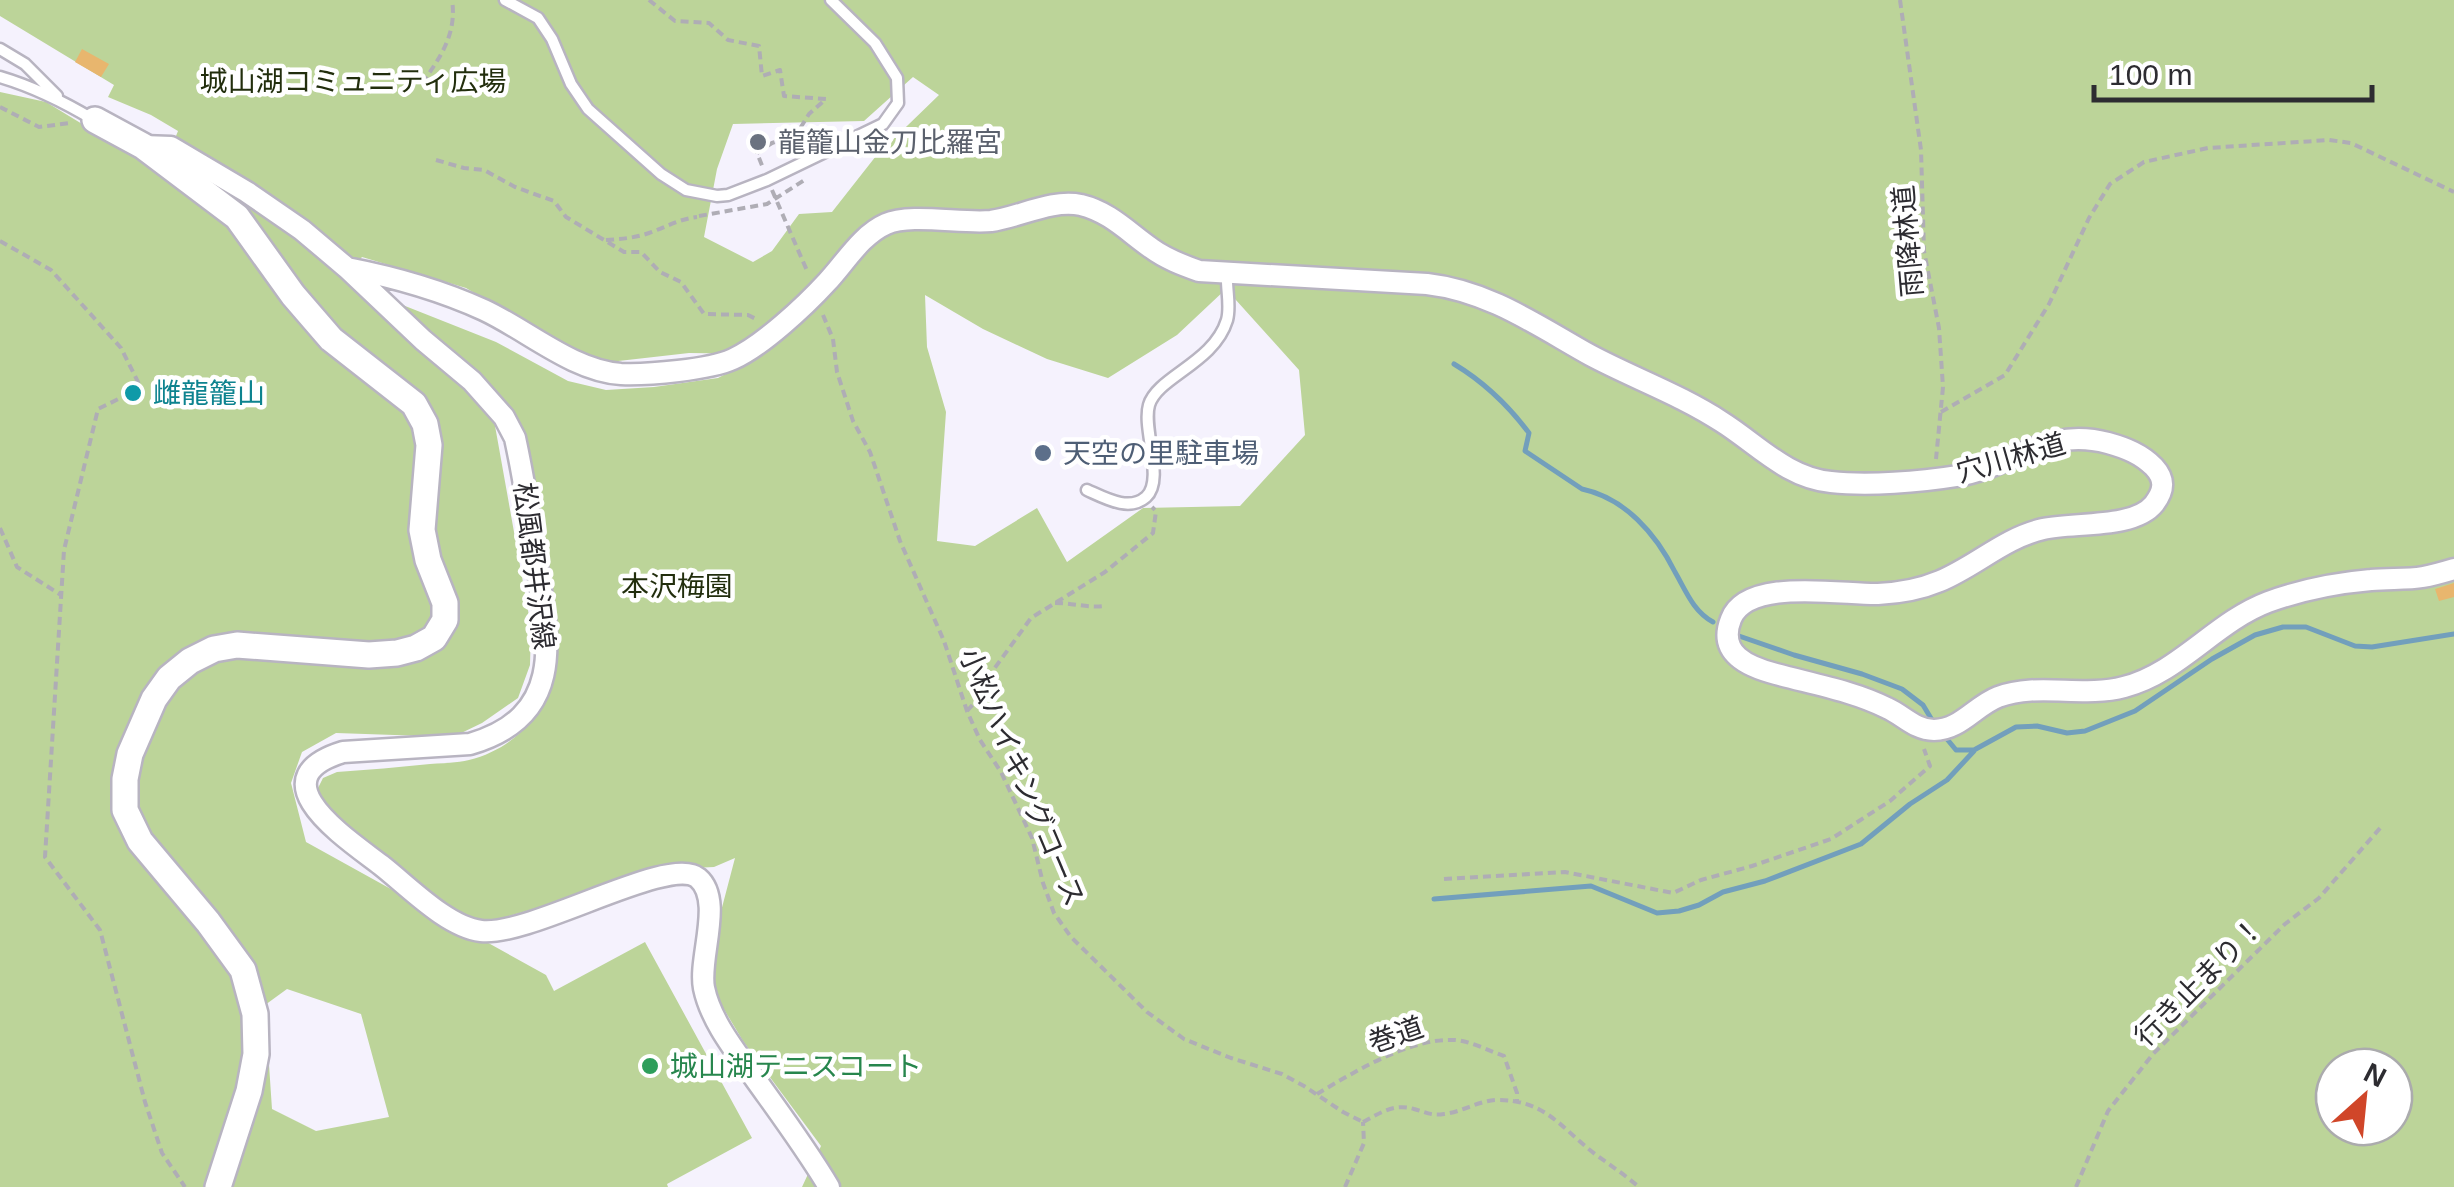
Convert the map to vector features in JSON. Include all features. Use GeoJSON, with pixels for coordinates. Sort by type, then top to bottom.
{"type":"FeatureCollection","features":[{"type":"Feature","properties":{"kind":"street","name":"松風都井沢線"},"geometry":{"type":"LineString","coordinates":[[85,121],[143,146],[237,217],[330,339],[414,404],[425,424],[429,445],[422,530],[428,560],[445,603],[445,620],[434,638],[416,648],[369,655],[238,645],[214,649],[169,678],[143,720],[130,754],[125,810],[140,841],[243,970],[255,1014],[256,1054],[249,1091],[218,1187]]}},
{"type":"Feature","properties":{"kind":"street","name":"松風都井沢線"},"geometry":{"type":"LineString","coordinates":[[143,146],[171,147],[207,166],[302,230],[472,381],[515,438],[548,628],[547,661],[537,694],[511,727],[488,739],[470,744],[343,752],[324,758],[310,770],[305,787],[310,802],[325,821],[436,908],[460,925],[481,931],[523,926],[677,872],[694,874],[709,896],[703,972],[704,990],[714,1015],[829,1187]]}},
{"type":"Feature","properties":{"kind":"street","name":"穴川林道"},"geometry":{"type":"LineString","coordinates":[[817,292],[868,236],[891,221],[981,222],[1052,206],[1078,205],[1122,224],[1170,260],[1199,270],[1428,284],[1466,292],[1518,314],[1720,420],[1788,469],[1824,482],[1934,478],[1979,471],[2048,442],[2089,438],[2137,453],[2162,476],[2163,487],[2146,512],[2127,519],[2025,534],[1943,580],[1914,590],[1880,594],[1775,592],[1757,595],[1733,612],[1728,636],[1731,648],[1748,666],[1862,698],[1889,708],[1914,725]]}},
{"type":"Feature","properties":{"kind":"street"},"geometry":{"type":"LineString","coordinates":[[347,268],[396,277],[481,308],[580,364],[620,374],[729,361],[745,353],[817,292]]}},
{"type":"Feature","properties":{"kind":"street"},"geometry":{"type":"LineString","coordinates":[[1914,725],[1928,730],[1943,729],[1960,723],[1996,698],[2018,692],[2123,688],[2164,670],[2244,612],[2336,584],[2422,578],[2454,569]]}},
{"type":"Feature","properties":{"kind":"lane"},"geometry":{"type":"LineString","coordinates":[[506,0],[538,18],[552,39],[571,84],[588,108],[661,174],[686,190],[717,196],[768,180],[883,124],[898,103],[896,78],[875,43],[832,0]]}},
{"type":"Feature","properties":{"kind":"lane"},"geometry":{"type":"LineString","coordinates":[[0,49],[25,64],[85,121]]}},
{"type":"Feature","properties":{"kind":"lane"},"geometry":{"type":"LineString","coordinates":[[0,77],[60,100]]}},
{"type":"Feature","properties":{"kind":"lane"},"geometry":{"type":"LineString","coordinates":[[1088,490],[1130,503],[1151,491],[1154,476],[1149,404],[1157,391],[1202,358],[1223,330],[1228,315],[1227,274]]}},
{"type":"Feature","properties":{"kind":"path"},"geometry":{"type":"LineString","coordinates":[[422,83],[442,56],[455,18],[452,0]]}},
{"type":"Feature","properties":{"kind":"path","name":"小松ハイキングコース"},"geometry":{"type":"LineString","coordinates":[[649,0],[675,21],[709,22],[728,40],[758,46],[762,76],[780,70],[784,96],[826,99],[809,114],[796,135],[757,153],[817,292],[833,339],[847,405],[870,452],[967,711],[1019,808],[1054,913],[1071,937],[1146,1012],[1184,1039],[1282,1074],[1363,1122]]}},
{"type":"Feature","properties":{"kind":"path","name":"雨降林道"},"geometry":{"type":"LineString","coordinates":[[1900,0],[1921,150],[1924,252],[1939,328],[1942,387],[1934,478]]}},
{"type":"Feature","properties":{"kind":"path"},"geometry":{"type":"LineString","coordinates":[[0,107],[39,127],[85,121]]}},
{"type":"Feature","properties":{"kind":"path"},"geometry":{"type":"LineString","coordinates":[[1941,412],[2006,375],[2049,304],[2088,218],[2110,184],[2144,162],[2208,148],[2330,140],[2351,143],[2454,192]]}},
{"type":"Feature","properties":{"kind":"path"},"geometry":{"type":"LineString","coordinates":[[436,160],[484,170],[554,202],[566,217],[624,252],[641,252],[660,272],[681,282],[704,314],[748,315],[776,328]]}},
{"type":"Feature","properties":{"kind":"path"},"geometry":{"type":"LineString","coordinates":[[606,240],[646,234],[679,219],[699,216],[717,196]]}},
{"type":"Feature","properties":{"kind":"path"},"geometry":{"type":"LineString","coordinates":[[0,240],[51,270],[63,282],[122,348],[141,388],[98,409],[64,550],[45,857],[100,930],[145,1102],[162,1153],[185,1187]]}},
{"type":"Feature","properties":{"kind":"path"},"geometry":{"type":"LineString","coordinates":[[967,711],[1030,618],[1105,572],[1153,533],[1156,511],[1144,498]]}},
{"type":"Feature","properties":{"kind":"path"},"geometry":{"type":"LineString","coordinates":[[0,528],[18,567],[61,595]]}},
{"type":"Feature","properties":{"kind":"path"},"geometry":{"type":"LineString","coordinates":[[1051,603],[1104,606]]}},
{"type":"Feature","properties":{"kind":"path"},"geometry":{"type":"LineString","coordinates":[[1444,878],[1565,872],[1673,893],[1701,880],[1832,838],[1890,801],[1930,766],[1914,725]]}},
{"type":"Feature","properties":{"kind":"path","name":"行き止まり！"},"geometry":{"type":"LineString","coordinates":[[2076,1187],[2108,1111],[2153,1054],[2285,924],[2319,898],[2381,827]]}},
{"type":"Feature","properties":{"kind":"path","name":"巻道"},"geometry":{"type":"LineString","coordinates":[[1316,1094],[1389,1056],[1431,1042],[1455,1039],[1504,1056],[1517,1102]]}},
{"type":"Feature","properties":{"kind":"path"},"geometry":{"type":"LineString","coordinates":[[1344,1187],[1364,1143],[1363,1122],[1394,1106],[1444,1114],[1493,1100],[1538,1107],[1638,1187]]}},
{"type":"Feature","properties":{"kind":"green space"},"geometry":{"type":"Polygon","coordinates":[[[0,0],[2454,0],[2454,1187],[802,1187],[821,1146],[743,1041],[710,979],[714,938],[735,858],[714,867],[673,869],[488,922],[459,917],[334,830],[316,800],[323,778],[337,772],[460,762],[490,753],[509,742],[538,712],[548,693],[558,652],[524,435],[514,411],[390,300],[496,342],[568,381],[606,390],[718,378],[764,354],[689,353],[592,364],[466,288],[362,257],[343,279],[492,409],[531,627],[530,665],[518,698],[453,737],[336,733],[302,752],[291,783],[306,842],[546,975],[554,991],[645,942],[752,1138],[667,1184],[668,1187],[0,1187],[0,92],[46,102],[115,144],[168,156],[178,131],[108,97],[114,85],[0,16],[0,0]],[[913,77],[864,121],[733,124],[717,169],[704,237],[753,262],[772,251],[799,214],[832,212],[876,156],[939,95],[913,77]],[[1226,289],[1177,335],[1108,378],[1047,359],[983,329],[925,295],[927,347],[946,412],[937,541],[975,546],[1037,508],[1067,562],[1143,508],[1240,506],[1305,435],[1299,370],[1226,289]],[[287,989],[265,1005],[272,1109],[316,1131],[389,1117],[361,1014],[287,989]]]}},
{"type":"Feature","properties":{"kind":"building"},"geometry":{"type":"Polygon","coordinates":[[[82,49],[109,64],[101,77],[75,62],[82,49]]]}},
{"type":"Feature","properties":{"kind":"building"},"geometry":{"type":"Polygon","coordinates":[[[2454,583],[2454,597],[2439,601],[2435,589],[2454,583]]]}},
{"type":"Feature","properties":{"kind":"waterway"},"geometry":{"type":"LineString","coordinates":[[1454,364],[1485,386],[1521,423],[1529,433],[1525,451],[1582,489],[1612,500],[1638,520],[1658,544],[1695,606],[1713,622]]}},
{"type":"Feature","properties":{"kind":"waterway"},"geometry":{"type":"LineString","coordinates":[[1942,733],[1956,750],[1974,750],[2016,727],[2037,726],[2067,733],[2085,731],[2135,711],[2255,635],[2283,627],[2306,627],[2355,646],[2372,647],[2454,634]]}},
{"type":"Feature","properties":{"kind":"waterway"},"geometry":{"type":"LineString","coordinates":[[1739,636],[1902,689],[1923,705],[1935,725]]}},
{"type":"Feature","properties":{"kind":"waterway"},"geometry":{"type":"LineString","coordinates":[[1434,899],[1591,886],[1657,913],[1679,911],[1861,844],[1947,780],[1974,751]]}},
{"type":"Feature","properties":{"kind":"place","name":"龍籠山金刀比羅宮"},"geometry":{"type":"Point","coordinates":[758,142]}},
{"type":"Feature","properties":{"kind":"place","name":"雌龍籠山"},"geometry":{"type":"Point","coordinates":[133,393]}},
{"type":"Feature","properties":{"kind":"place","name":"天空の里駐車場"},"geometry":{"type":"Point","coordinates":[1043,453]}},
{"type":"Feature","properties":{"kind":"place","name":"城山湖テニスコート"},"geometry":{"type":"Point","coordinates":[650,1066]}},
{"type":"Feature","properties":{"kind":"park label","name":"城山湖コミュニティ広場"},"geometry":{"type":"Point","coordinates":[353,81]}},
{"type":"Feature","properties":{"kind":"park label","name":"本沢梅園"},"geometry":{"type":"Point","coordinates":[677,586]}}]}
